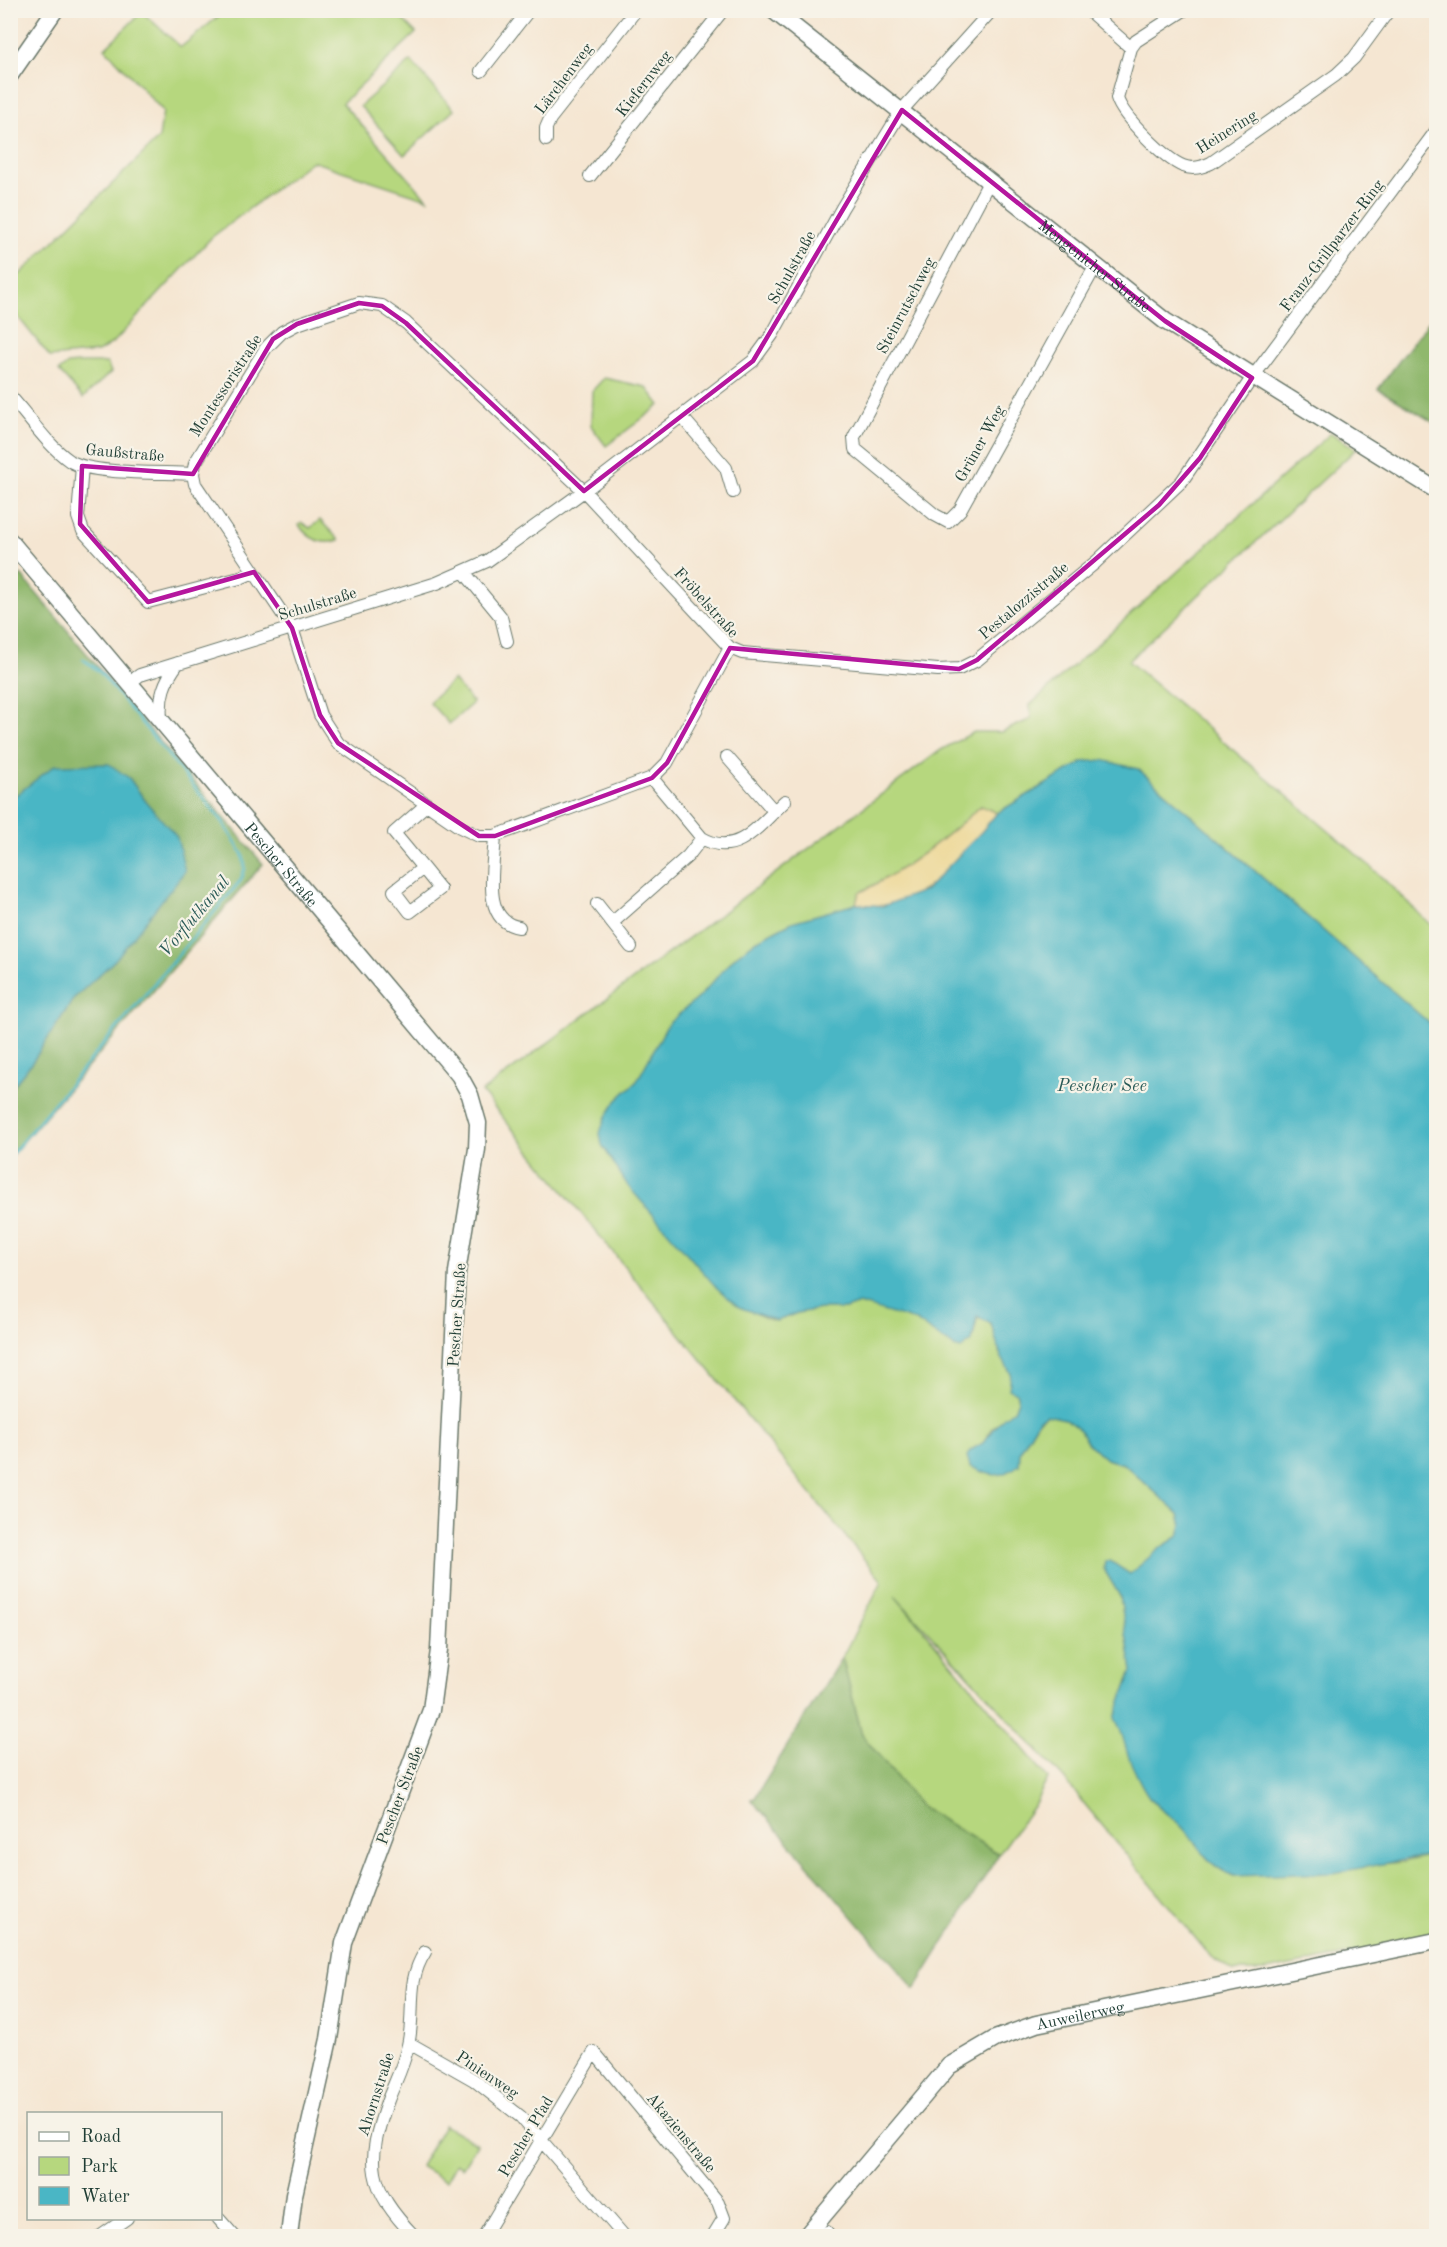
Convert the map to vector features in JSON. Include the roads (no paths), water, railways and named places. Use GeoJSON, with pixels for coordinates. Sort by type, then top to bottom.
{"type":"FeatureCollection","features":[{"type":"Feature","properties":{"kind":"street"},"geometry":{"type":"LineString","coordinates":[[10,75],[55,10]]}},
{"type":"Feature","properties":{"kind":"street","name":"Lärchenweg"},"geometry":{"type":"LineString","coordinates":[[546,140],[546,128],[550,119],[636,10]]}},
{"type":"Feature","properties":{"kind":"street","name":"Kiefernweg"},"geometry":{"type":"LineString","coordinates":[[590,176],[723,10]]}},
{"type":"Feature","properties":{"kind":"street","name":"Mengenicher Straße"},"geometry":{"type":"LineString","coordinates":[[773,10],[902,110],[1095,267],[1188,337],[1437,490]]}},
{"type":"Feature","properties":{"kind":"street"},"geometry":{"type":"LineString","coordinates":[[902,110],[992,10]]}},
{"type":"Feature","properties":{"kind":"street"},"geometry":{"type":"LineString","coordinates":[[1088,10],[1131,48],[1136,41],[1184,10]]}},
{"type":"Feature","properties":{"kind":"street","name":"Heinering"},"geometry":{"type":"LineString","coordinates":[[1131,48],[1118,90],[1119,105],[1169,157],[1184,166],[1195,168],[1211,163],[1336,75],[1354,58],[1389,10]]}},
{"type":"Feature","properties":{"kind":"street"},"geometry":{"type":"LineString","coordinates":[[481,71],[528,11]]}},
{"type":"Feature","properties":{"kind":"street","name":"Schulstraße"},"geometry":{"type":"LineString","coordinates":[[130,682],[141,675],[464,572],[487,561],[584,491],[734,378],[760,353],[873,154],[902,110]]}},
{"type":"Feature","properties":{"kind":"street","name":"Franz-Grillparzer-Ring"},"geometry":{"type":"LineString","coordinates":[[1252,378],[1437,131]]}},
{"type":"Feature","properties":{"kind":"street","name":"Steinrutschweg"},"geometry":{"type":"LineString","coordinates":[[853,443],[854,437],[989,182]]}},
{"type":"Feature","properties":{"kind":"street","name":"Grüner Weg"},"geometry":{"type":"LineString","coordinates":[[853,443],[855,449],[935,515],[948,522],[955,518],[1095,267]]}},
{"type":"Feature","properties":{"kind":"street","name":"Montessoristraße"},"geometry":{"type":"LineString","coordinates":[[193,474],[195,463],[273,339],[297,324],[359,303],[388,309],[406,323],[584,491]]}},
{"type":"Feature","properties":{"kind":"street","name":"Pestalozzistraße"},"geometry":{"type":"LineString","coordinates":[[730,648],[742,653],[938,670],[958,669],[977,660],[1159,505],[1194,465],[1252,378]]}},
{"type":"Feature","properties":{"kind":"street","name":"Gaußstraße"},"geometry":{"type":"LineString","coordinates":[[10,396],[61,454],[82,466],[193,474]]}},
{"type":"Feature","properties":{"kind":"street"},"geometry":{"type":"LineString","coordinates":[[682,417],[726,468],[733,492]]}},
{"type":"Feature","properties":{"kind":"street"},"geometry":{"type":"LineString","coordinates":[[82,466],[78,517],[83,531],[148,602],[254,572]]}},
{"type":"Feature","properties":{"kind":"street"},"geometry":{"type":"LineString","coordinates":[[193,474],[195,484],[292,628],[320,715],[330,733],[355,756],[460,827],[479,836],[495,836],[494,906],[499,917],[509,925],[519,927]]}},
{"type":"Feature","properties":{"kind":"street","name":"Fröbelstraße"},"geometry":{"type":"LineString","coordinates":[[495,836],[652,778],[667,764],[730,648],[584,491]]}},
{"type":"Feature","properties":{"kind":"street","name":"Pescher Straße"},"geometry":{"type":"LineString","coordinates":[[10,541],[459,1075],[470,1095],[478,1123],[477,1149],[457,1272],[439,1650],[431,1710],[344,1942],[329,2039],[294,2195],[288,2236]]}},
{"type":"Feature","properties":{"kind":"street"},"geometry":{"type":"LineString","coordinates":[[464,572],[501,617],[507,641]]}},
{"type":"Feature","properties":{"kind":"street"},"geometry":{"type":"LineString","coordinates":[[161,719],[160,698],[168,677],[178,663]]}},
{"type":"Feature","properties":{"kind":"street"},"geometry":{"type":"LineString","coordinates":[[727,757],[774,811]]}},
{"type":"Feature","properties":{"kind":"street"},"geometry":{"type":"LineString","coordinates":[[652,778],[702,838],[711,843],[733,845],[744,840],[785,801]]}},
{"type":"Feature","properties":{"kind":"street"},"geometry":{"type":"LineString","coordinates":[[423,868],[394,833],[427,804]]}},
{"type":"Feature","properties":{"kind":"street"},"geometry":{"type":"LineString","coordinates":[[612,923],[688,856],[702,838]]}},
{"type":"Feature","properties":{"kind":"street"},"geometry":{"type":"LineString","coordinates":[[597,904],[631,947]]}},
{"type":"Feature","properties":{"kind":"street","name":"Auweilerweg"},"geometry":{"type":"LineString","coordinates":[[806,2236],[949,2067],[995,2039],[1036,2024],[1437,1941]]}},
{"type":"Feature","properties":{"kind":"street","name":"Ahornstraße"},"geometry":{"type":"LineString","coordinates":[[414,2236],[392,2211],[379,2190],[372,2161],[382,2118],[404,2065],[409,2043],[412,1979],[425,1952]]}},
{"type":"Feature","properties":{"kind":"street","name":"Pinienweg"},"geometry":{"type":"LineString","coordinates":[[409,2043],[474,2080],[514,2111],[542,2140]]}},
{"type":"Feature","properties":{"kind":"street","name":"Pescher Pfad"},"geometry":{"type":"LineString","coordinates":[[484,2236],[594,2052]]}},
{"type":"Feature","properties":{"kind":"street","name":"Akazienstraße"},"geometry":{"type":"LineString","coordinates":[[594,2052],[718,2202],[724,2218],[713,2236]]}},
{"type":"Feature","properties":{"kind":"street"},"geometry":{"type":"LineString","coordinates":[[542,2140],[624,2236]]}},
{"type":"Feature","properties":{"kind":"street"},"geometry":{"type":"LineString","coordinates":[[101,2236],[124,2220]]}},
{"type":"Feature","properties":{"kind":"street"},"geometry":{"type":"LineString","coordinates":[[220,2220],[234,2236]]}},
{"type":"Feature","properties":{"kind":"water","name":"Pescher See"},"geometry":{"type":"Polygon","coordinates":[[[1102,760],[1138,769],[1436,1029],[1436,1854],[1333,1873],[1234,1876],[1216,1866],[1188,1833],[1157,1806],[1147,1794],[1129,1759],[1115,1718],[1132,1671],[1120,1596],[1104,1569],[1105,1561],[1110,1561],[1130,1574],[1160,1548],[1179,1536],[1182,1525],[1179,1514],[1124,1464],[1106,1459],[1087,1442],[1080,1430],[1065,1419],[1047,1415],[1039,1419],[1020,1451],[1019,1465],[1006,1473],[989,1474],[970,1466],[967,1456],[971,1450],[983,1443],[1003,1418],[1014,1410],[1018,1401],[1018,1394],[1009,1389],[1011,1374],[1001,1356],[991,1324],[977,1316],[972,1341],[961,1349],[954,1347],[916,1321],[859,1304],[845,1309],[820,1309],[797,1313],[777,1321],[739,1307],[717,1288],[628,1186],[602,1145],[600,1133],[605,1118],[616,1101],[637,1081],[668,1024],[701,995],[736,956],[756,941],[792,922],[856,904],[883,906],[926,890],[997,813],[1083,762],[1102,760]]]}},
{"type":"Feature","properties":{"kind":"water"},"geometry":{"type":"Polygon","coordinates":[[[109,764],[129,778],[147,803],[177,837],[185,871],[115,960],[74,998],[33,1061],[11,1089],[11,799],[55,765],[109,764]]]}},
{"type":"Feature","properties":{"kind":"waterway","name":"Vorflutkanal"},"geometry":{"type":"LineString","coordinates":[[10,1156],[241,880],[245,868],[243,855],[223,822],[99,671],[83,659]]}}]}
